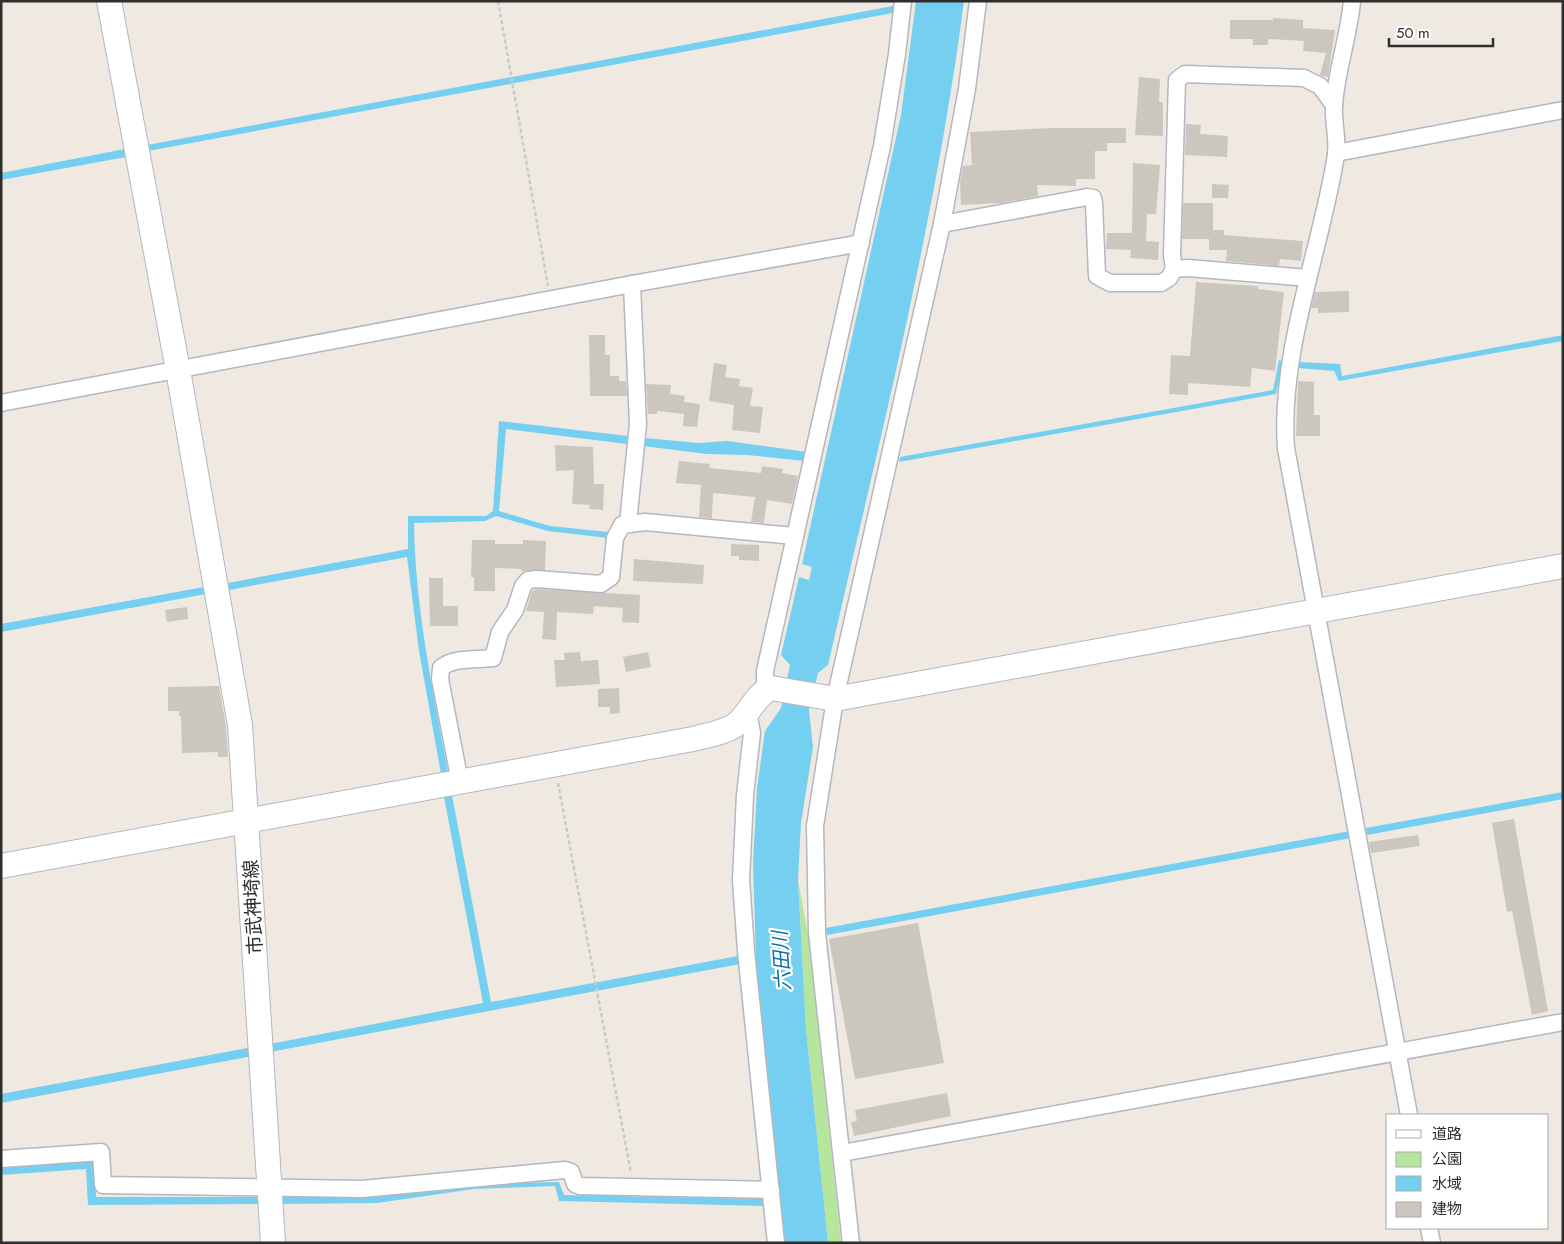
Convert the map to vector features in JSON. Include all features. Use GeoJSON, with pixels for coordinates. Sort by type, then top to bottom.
{"type":"FeatureCollection","features":[{"type":"Feature","properties":{"kind":"street","name":"市武神埼線"},"geometry":{"type":"LineString","coordinates":[[109,1],[178,370],[240,725],[248,820],[272,1243]]}},
{"type":"Feature","properties":{"kind":"street"},"geometry":{"type":"LineString","coordinates":[[772,689],[765,671],[883,137],[903,1]]}},
{"type":"Feature","properties":{"kind":"street"},"geometry":{"type":"LineString","coordinates":[[851,1243],[817,933],[815,836],[827,698],[942,224],[967,90],[978,1]]}},
{"type":"Feature","properties":{"kind":"street"},"geometry":{"type":"LineString","coordinates":[[1352,1],[1334,106],[1336,153],[1308,278],[1287,393],[1284,423],[1286,448],[1318,612],[1408,1114]]}},
{"type":"Feature","properties":{"kind":"street"},"geometry":{"type":"LineString","coordinates":[[942,224],[1088,197],[1092,198],[1094,203],[1097,276],[1110,283],[1161,283],[1169,278],[1174,269],[1172,255],[1177,80],[1185,74],[1304,78],[1320,86],[1334,106]]}},
{"type":"Feature","properties":{"kind":"street"},"geometry":{"type":"LineString","coordinates":[[1336,153],[1563,110]]}},
{"type":"Feature","properties":{"kind":"street"},"geometry":{"type":"LineString","coordinates":[[1,403],[551,299],[861,243]]}},
{"type":"Feature","properties":{"kind":"street"},"geometry":{"type":"LineString","coordinates":[[1174,269],[1188,268],[1308,278]]}},
{"type":"Feature","properties":{"kind":"street"},"geometry":{"type":"LineString","coordinates":[[628,523],[636,441],[632,284]]}},
{"type":"Feature","properties":{"kind":"street"},"geometry":{"type":"LineString","coordinates":[[460,782],[440,679],[440,668],[456,661],[493,658],[500,632],[515,610],[522,586],[528,580],[601,584],[607,581],[611,577],[615,538],[622,525],[628,523],[644,522],[796,536]]}},
{"type":"Feature","properties":{"kind":"street"},"geometry":{"type":"LineString","coordinates":[[772,689],[827,698],[1318,612],[1563,566]]}},
{"type":"Feature","properties":{"kind":"street"},"geometry":{"type":"LineString","coordinates":[[1,866],[555,765],[719,732],[736,724],[772,689]]}},
{"type":"Feature","properties":{"kind":"street"},"geometry":{"type":"LineString","coordinates":[[748,712],[752,733],[745,795],[742,880],[746,951],[776,1243]]}},
{"type":"Feature","properties":{"kind":"street"},"geometry":{"type":"LineString","coordinates":[[842,1153],[1563,1022]]}},
{"type":"Feature","properties":{"kind":"street"},"geometry":{"type":"LineString","coordinates":[[1,1159],[101,1152],[103,1185],[362,1189],[565,1170],[571,1172],[575,1184],[580,1186],[771,1190]]}},
{"type":"Feature","properties":{"kind":"street"},"geometry":{"type":"LineString","coordinates":[[1429,1229],[1432,1243]]}},
{"type":"Feature","properties":{"kind":"path"},"geometry":{"type":"LineString","coordinates":[[498,1],[551,299]]}},
{"type":"Feature","properties":{"kind":"path"},"geometry":{"type":"LineString","coordinates":[[555,765],[633,1187]]}},
{"type":"Feature","properties":{"kind":"green space"},"geometry":{"type":"Polygon","coordinates":[[[798,880],[809,940],[841,1243],[828,1243],[806,1029],[798,880]]]}},
{"type":"Feature","properties":{"kind":"water","name":"六田川"},"geometry":{"type":"Polygon","coordinates":[[[916,1],[964,1],[938,169],[904,335],[828,665],[818,673],[809,710],[813,747],[801,823],[798,880],[806,1029],[828,1243],[785,1243],[756,959],[753,863],[757,788],[765,731],[781,708],[790,665],[781,655],[799,577],[809,580],[812,567],[802,564],[901,115],[916,1]]]}},
{"type":"Feature","properties":{"kind":"water"},"geometry":{"type":"Polygon","coordinates":[[[893,6],[893,13],[148,151],[147,145],[893,6]]]}},
{"type":"Feature","properties":{"kind":"water"},"geometry":{"type":"Polygon","coordinates":[[[125,149],[126,157],[1,180],[1,173],[125,149]]]}},
{"type":"Feature","properties":{"kind":"water"},"geometry":{"type":"Polygon","coordinates":[[[1563,335],[1563,341],[1339,381],[1334,371],[1298,368],[1299,362],[1340,364],[1342,376],[1563,335]]]}},
{"type":"Feature","properties":{"kind":"water"},"geometry":{"type":"Polygon","coordinates":[[[1279,360],[1283,362],[1276,394],[899,462],[900,457],[1273,390],[1279,360]]]}},
{"type":"Feature","properties":{"kind":"water"},"geometry":{"type":"Polygon","coordinates":[[[499,421],[698,443],[727,441],[807,452],[804,461],[748,455],[707,454],[506,429],[499,511],[550,526],[608,532],[608,538],[548,531],[496,516],[485,521],[414,523],[421,617],[448,772],[441,774],[419,651],[407,557],[229,590],[228,583],[408,549],[408,516],[486,516],[493,511],[499,421]]]}},
{"type":"Feature","properties":{"kind":"water"},"geometry":{"type":"Polygon","coordinates":[[[204,587],[206,594],[1,632],[1,624],[204,587]]]}},
{"type":"Feature","properties":{"kind":"water"},"geometry":{"type":"Polygon","coordinates":[[[1563,792],[1563,799],[1367,835],[1366,828],[1563,792]]]}},
{"type":"Feature","properties":{"kind":"water"},"geometry":{"type":"Polygon","coordinates":[[[452,795],[491,1002],[738,956],[740,964],[270,1052],[270,1044],[483,1003],[444,797],[452,795]]]}},
{"type":"Feature","properties":{"kind":"water"},"geometry":{"type":"Polygon","coordinates":[[[1350,831],[1351,838],[827,935],[826,928],[1350,831]]]}},
{"type":"Feature","properties":{"kind":"water"},"geometry":{"type":"Polygon","coordinates":[[[253,1047],[253,1056],[1,1103],[1,1094],[253,1047]]]}},
{"type":"Feature","properties":{"kind":"water"},"geometry":{"type":"Polygon","coordinates":[[[94,1160],[96,1197],[262,1197],[263,1204],[88,1205],[86,1169],[1,1175],[1,1166],[94,1160]]]}},
{"type":"Feature","properties":{"kind":"water"},"geometry":{"type":"Polygon","coordinates":[[[559,1182],[564,1195],[764,1199],[764,1206],[559,1201],[555,1186],[474,1189],[377,1203],[279,1204],[279,1197],[376,1196],[476,1184],[559,1182]]]}},
{"type":"Feature","properties":{"kind":"building"},"geometry":{"type":"Polygon","coordinates":[[[1273,18],[1303,20],[1303,28],[1335,30],[1328,77],[1320,75],[1326,53],[1303,51],[1304,41],[1268,39],[1268,45],[1253,45],[1253,39],[1230,39],[1230,20],[1273,20],[1273,18]]]}},
{"type":"Feature","properties":{"kind":"building"},"geometry":{"type":"Polygon","coordinates":[[[1139,77],[1160,79],[1159,102],[1163,102],[1163,136],[1135,135],[1139,77]]]}},
{"type":"Feature","properties":{"kind":"building"},"geometry":{"type":"Polygon","coordinates":[[[1186,124],[1201,125],[1200,134],[1228,136],[1227,157],[1185,155],[1186,124]]]}},
{"type":"Feature","properties":{"kind":"building"},"geometry":{"type":"Polygon","coordinates":[[[1051,128],[1126,128],[1126,143],[1107,143],[1107,151],[1095,151],[1095,179],[1076,179],[1076,186],[1037,185],[1038,196],[1001,203],[961,205],[960,183],[963,166],[972,165],[970,132],[1051,128]]]}},
{"type":"Feature","properties":{"kind":"building"},"geometry":{"type":"Polygon","coordinates":[[[1133,163],[1160,165],[1156,214],[1147,214],[1146,241],[1159,242],[1158,260],[1130,258],[1131,250],[1106,249],[1107,233],[1132,233],[1133,163]]]}},
{"type":"Feature","properties":{"kind":"building"},"geometry":{"type":"Polygon","coordinates":[[[1212,184],[1229,185],[1228,198],[1212,198],[1212,184]]]}},
{"type":"Feature","properties":{"kind":"building"},"geometry":{"type":"Polygon","coordinates":[[[1183,203],[1213,203],[1213,230],[1224,230],[1224,235],[1303,241],[1301,261],[1280,259],[1279,266],[1226,261],[1227,250],[1209,250],[1209,239],[1182,239],[1183,203]]]}},
{"type":"Feature","properties":{"kind":"building"},"geometry":{"type":"Polygon","coordinates":[[[1196,282],[1258,286],[1258,289],[1284,292],[1275,371],[1252,368],[1250,387],[1188,383],[1188,395],[1169,394],[1171,355],[1190,356],[1196,282]]]}},
{"type":"Feature","properties":{"kind":"building"},"geometry":{"type":"Polygon","coordinates":[[[1349,291],[1349,312],[1318,313],[1318,308],[1311,308],[1315,292],[1349,291]]]}},
{"type":"Feature","properties":{"kind":"building"},"geometry":{"type":"Polygon","coordinates":[[[589,335],[605,335],[605,355],[610,355],[610,376],[619,376],[619,381],[626,381],[627,396],[590,396],[589,335]]]}},
{"type":"Feature","properties":{"kind":"building"},"geometry":{"type":"Polygon","coordinates":[[[714,363],[727,365],[725,377],[740,379],[739,386],[753,388],[750,406],[763,407],[760,433],[732,430],[734,405],[709,401],[714,363]]]}},
{"type":"Feature","properties":{"kind":"building"},"geometry":{"type":"Polygon","coordinates":[[[1298,381],[1314,382],[1314,415],[1320,415],[1320,436],[1296,436],[1298,381]]]}},
{"type":"Feature","properties":{"kind":"building"},"geometry":{"type":"Polygon","coordinates":[[[646,384],[671,385],[670,394],[685,396],[684,402],[700,404],[697,427],[683,426],[684,414],[657,411],[657,414],[648,414],[646,384]]]}},
{"type":"Feature","properties":{"kind":"building"},"geometry":{"type":"Polygon","coordinates":[[[555,445],[593,447],[594,484],[604,484],[603,510],[589,509],[590,505],[572,504],[574,470],[556,471],[555,445]]]}},
{"type":"Feature","properties":{"kind":"building"},"geometry":{"type":"Polygon","coordinates":[[[679,461],[710,464],[709,468],[761,473],[762,466],[783,469],[782,473],[798,476],[792,504],[767,500],[764,523],[751,522],[755,497],[713,493],[712,518],[699,517],[701,485],[676,483],[679,461]]]}},
{"type":"Feature","properties":{"kind":"building"},"geometry":{"type":"Polygon","coordinates":[[[472,540],[495,540],[495,544],[523,544],[523,540],[546,541],[545,570],[521,571],[521,569],[495,568],[495,591],[474,591],[474,577],[471,577],[472,540]]]}},
{"type":"Feature","properties":{"kind":"building"},"geometry":{"type":"Polygon","coordinates":[[[731,544],[759,545],[759,561],[739,560],[739,556],[731,556],[731,544]]]}},
{"type":"Feature","properties":{"kind":"building"},"geometry":{"type":"Polygon","coordinates":[[[634,559],[704,565],[703,584],[633,581],[634,559]]]}},
{"type":"Feature","properties":{"kind":"building"},"geometry":{"type":"Polygon","coordinates":[[[429,578],[443,578],[443,606],[458,606],[458,626],[430,626],[429,578]]]}},
{"type":"Feature","properties":{"kind":"building"},"geometry":{"type":"Polygon","coordinates":[[[537,589],[640,595],[639,623],[622,622],[623,608],[594,606],[593,614],[557,612],[556,640],[542,639],[544,612],[526,611],[532,591],[537,589]]]}},
{"type":"Feature","properties":{"kind":"building"},"geometry":{"type":"Polygon","coordinates":[[[187,607],[188,619],[167,622],[165,610],[187,607]]]}},
{"type":"Feature","properties":{"kind":"building"},"geometry":{"type":"Polygon","coordinates":[[[580,652],[581,661],[598,660],[600,684],[556,687],[554,660],[565,660],[564,653],[580,652]]]}},
{"type":"Feature","properties":{"kind":"building"},"geometry":{"type":"Polygon","coordinates":[[[648,652],[651,667],[626,672],[623,657],[648,652]]]}},
{"type":"Feature","properties":{"kind":"building"},"geometry":{"type":"Polygon","coordinates":[[[219,686],[226,727],[228,757],[218,757],[218,752],[182,753],[181,716],[179,716],[179,711],[168,711],[168,687],[219,686]]]}},
{"type":"Feature","properties":{"kind":"building"},"geometry":{"type":"Polygon","coordinates":[[[619,688],[620,713],[610,714],[610,707],[598,707],[598,689],[619,688]]]}},
{"type":"Feature","properties":{"kind":"building"},"geometry":{"type":"Polygon","coordinates":[[[1514,819],[1548,1011],[1532,1015],[1512,911],[1507,912],[1492,823],[1514,819]]]}},
{"type":"Feature","properties":{"kind":"building"},"geometry":{"type":"Polygon","coordinates":[[[1418,835],[1420,846],[1371,853],[1369,842],[1418,835]]]}},
{"type":"Feature","properties":{"kind":"building"},"geometry":{"type":"Polygon","coordinates":[[[918,923],[944,1063],[855,1079],[829,939],[918,923]]]}},
{"type":"Feature","properties":{"kind":"building"},"geometry":{"type":"Polygon","coordinates":[[[947,1093],[951,1116],[854,1136],[851,1122],[857,1121],[855,1110],[947,1093]]]}}]}
